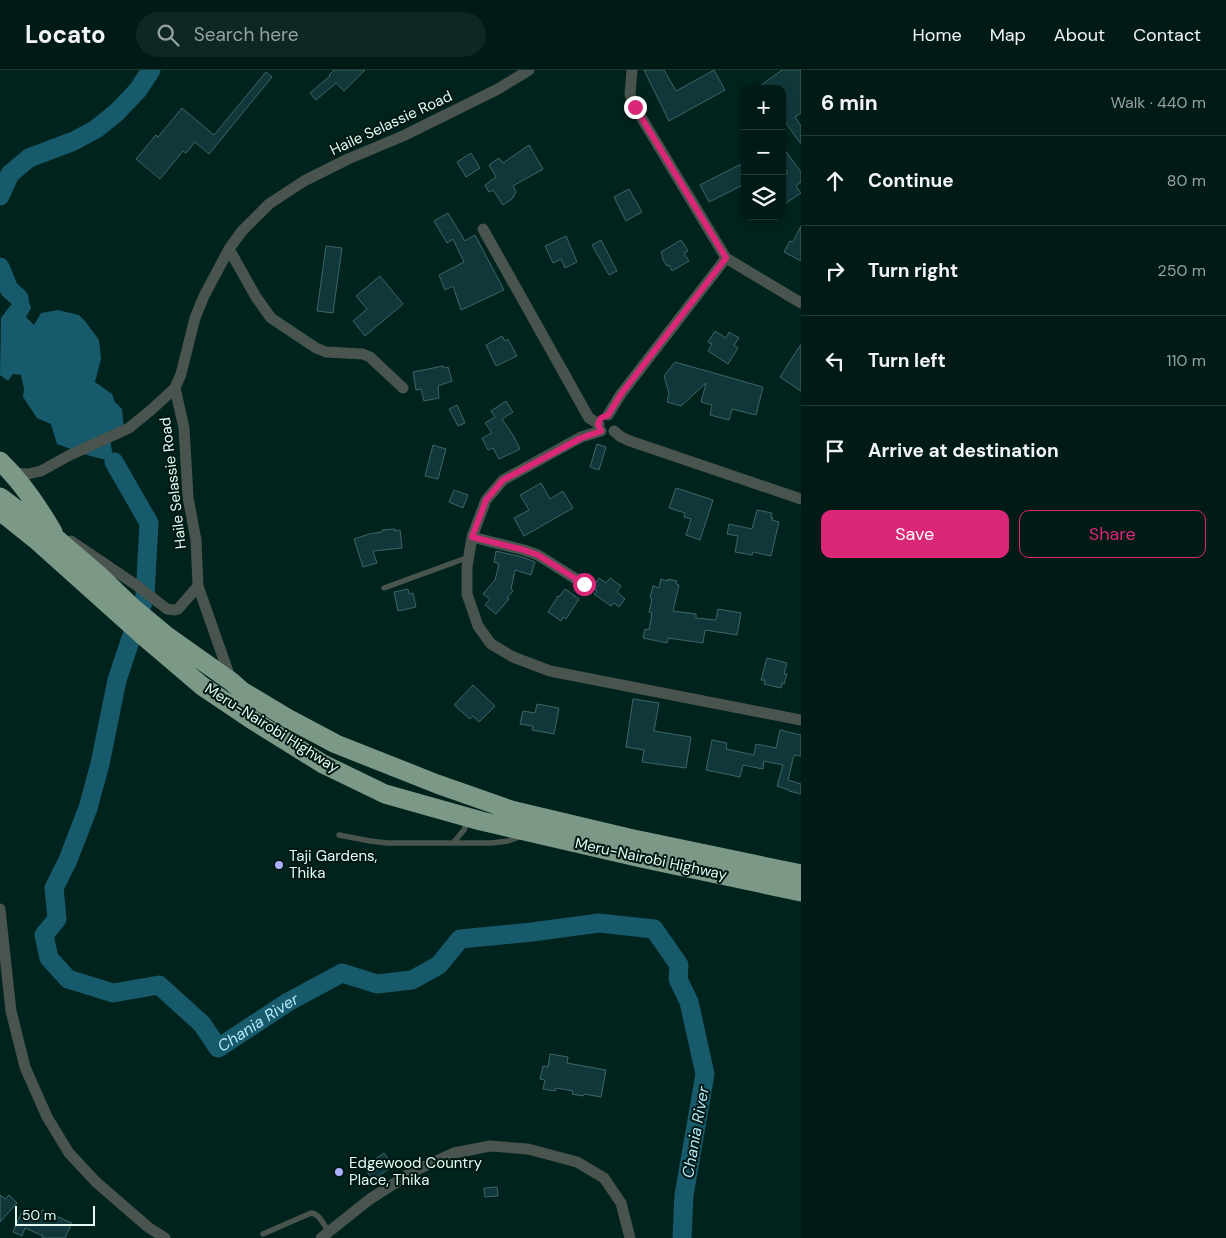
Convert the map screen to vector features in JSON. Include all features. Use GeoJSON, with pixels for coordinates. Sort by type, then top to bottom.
{"type":"FeatureCollection","features":[{"type":"Feature","properties":{"kind":"highway"},"geometry":{"type":"LineString","coordinates":[[6,467],[34,502],[54,533]]}},
{"type":"Feature","properties":{"kind":"highway","name":"Meru-Nairobi Highway"},"geometry":{"type":"LineString","coordinates":[[0,497],[54,533],[100,576],[125,610]]}},
{"type":"Feature","properties":{"kind":"highway","name":"Meru-Nairobi Highway"},"geometry":{"type":"LineString","coordinates":[[0,512],[164,642],[210,691],[323,764],[385,794],[533,833],[801,892]]}},
{"type":"Feature","properties":{"kind":"highway"},"geometry":{"type":"LineString","coordinates":[[0,523],[35,539]]}},
{"type":"Feature","properties":{"kind":"highway","name":"Meru-Nairobi Highway"},"geometry":{"type":"LineString","coordinates":[[164,642],[232,682],[242,691],[287,718],[336,744],[437,784],[511,810],[629,838],[801,874]]}},
{"type":"Feature","properties":{"kind":"street","name":"Haile Selassie Road"},"geometry":{"type":"LineString","coordinates":[[232,682],[198,586],[196,540],[188,497],[184,428],[175,388],[181,374],[194,318],[204,296],[229,249],[242,231],[269,204],[304,181],[348,159],[403,136],[498,89],[529,70]]}},
{"type":"Feature","properties":{"kind":"street"},"geometry":{"type":"LineString","coordinates":[[632,70],[630,94],[635,107],[726,258],[801,303]]}},
{"type":"Feature","properties":{"kind":"street"},"geometry":{"type":"LineString","coordinates":[[483,229],[589,418],[608,434],[614,431],[617,424],[608,415]]}},
{"type":"Feature","properties":{"kind":"street"},"geometry":{"type":"LineString","coordinates":[[229,249],[256,298],[271,318],[316,348],[326,352],[370,356],[403,388]]}},
{"type":"Feature","properties":{"kind":"street"},"geometry":{"type":"LineString","coordinates":[[600,428],[601,418],[608,415],[621,394],[726,258]]}},
{"type":"Feature","properties":{"kind":"street"},"geometry":{"type":"LineString","coordinates":[[6,467],[28,474],[41,471],[68,456],[129,428],[175,388]]}},
{"type":"Feature","properties":{"kind":"street"},"geometry":{"type":"LineString","coordinates":[[600,428],[503,480],[486,500],[472,537],[467,567],[467,594],[478,626],[491,644],[513,658],[550,671],[801,720]]}},
{"type":"Feature","properties":{"kind":"street"},"geometry":{"type":"LineString","coordinates":[[614,431],[630,441],[801,499]]}},
{"type":"Feature","properties":{"kind":"street"},"geometry":{"type":"LineString","coordinates":[[54,533],[170,609],[178,609],[198,586]]}},
{"type":"Feature","properties":{"kind":"street"},"geometry":{"type":"LineString","coordinates":[[472,537],[538,555],[584,584]]}},
{"type":"Feature","properties":{"kind":"street"},"geometry":{"type":"LineString","coordinates":[[0,909],[11,1011],[25,1067],[47,1117],[69,1153],[96,1182],[148,1227],[165,1238]]}},
{"type":"Feature","properties":{"kind":"street"},"geometry":{"type":"LineString","coordinates":[[325,1235],[370,1199],[414,1171],[454,1153],[490,1146],[528,1149],[577,1162],[604,1178],[620,1203],[630,1238]]}},
{"type":"Feature","properties":{"kind":"lane"},"geometry":{"type":"LineString","coordinates":[[384,588],[469,557]]}},
{"type":"Feature","properties":{"kind":"lane"},"geometry":{"type":"LineString","coordinates":[[453,843],[464,830],[468,817]]}},
{"type":"Feature","properties":{"kind":"lane"},"geometry":{"type":"LineString","coordinates":[[339,835],[387,843],[492,843],[508,841],[533,833]]}},
{"type":"Feature","properties":{"kind":"lane"},"geometry":{"type":"LineString","coordinates":[[263,1234],[314,1213],[317,1215],[325,1235]]}},
{"type":"Feature","properties":{"kind":"water"},"geometry":{"type":"Polygon","coordinates":[[[19,298],[28,298],[31,308],[26,317],[34,325],[41,313],[58,310],[79,315],[99,340],[101,359],[95,382],[112,394],[115,402],[122,409],[124,431],[110,440],[114,462],[57,444],[51,424],[37,418],[23,397],[24,389],[21,375],[13,374],[8,381],[0,375],[1,318],[19,298]]]}},
{"type":"Feature","properties":{"kind":"building"},"geometry":{"type":"Polygon","coordinates":[[[334,70],[365,70],[344,91],[336,83],[316,100],[310,93],[330,76],[334,70]]]}},
{"type":"Feature","properties":{"kind":"building"},"geometry":{"type":"Polygon","coordinates":[[[644,70],[664,70],[676,91],[714,70],[725,90],[669,121],[644,70]]]}},
{"type":"Feature","properties":{"kind":"building"},"geometry":{"type":"Polygon","coordinates":[[[782,70],[801,70],[801,113],[795,117],[801,126],[801,144],[786,123],[786,85],[761,85],[782,70]]]}},
{"type":"Feature","properties":{"kind":"building"},"geometry":{"type":"Polygon","coordinates":[[[266,72],[272,77],[209,154],[195,142],[186,153],[183,151],[160,179],[136,159],[156,135],[158,137],[182,108],[214,135],[266,72]]]}},
{"type":"Feature","properties":{"kind":"building"},"geometry":{"type":"Polygon","coordinates":[[[529,145],[543,169],[513,186],[516,192],[512,199],[503,205],[493,190],[489,192],[485,185],[496,177],[489,165],[499,158],[503,163],[529,145]]]}},
{"type":"Feature","properties":{"kind":"building"},"geometry":{"type":"Polygon","coordinates":[[[786,151],[801,172],[801,182],[796,186],[801,193],[786,203],[786,174],[788,173],[786,170],[786,151]]]}},
{"type":"Feature","properties":{"kind":"building"},"geometry":{"type":"Polygon","coordinates":[[[471,153],[480,168],[466,177],[457,162],[471,153]]]}},
{"type":"Feature","properties":{"kind":"building"},"geometry":{"type":"Polygon","coordinates":[[[741,164],[741,186],[709,202],[700,185],[741,164]]]}},
{"type":"Feature","properties":{"kind":"building"},"geometry":{"type":"Polygon","coordinates":[[[629,189],[642,212],[626,221],[614,197],[629,189]]]}},
{"type":"Feature","properties":{"kind":"building"},"geometry":{"type":"Polygon","coordinates":[[[448,213],[465,241],[475,235],[504,290],[461,310],[453,286],[445,290],[439,275],[464,262],[453,239],[447,243],[434,221],[448,213]]]}},
{"type":"Feature","properties":{"kind":"building"},"geometry":{"type":"Polygon","coordinates":[[[801,226],[801,261],[784,252],[790,241],[793,242],[801,226]]]}},
{"type":"Feature","properties":{"kind":"building"},"geometry":{"type":"Polygon","coordinates":[[[566,236],[577,262],[565,268],[561,259],[553,263],[545,246],[566,236]]]}},
{"type":"Feature","properties":{"kind":"building"},"geometry":{"type":"Polygon","coordinates":[[[601,240],[617,271],[609,275],[592,245],[601,240]]]}},
{"type":"Feature","properties":{"kind":"building"},"geometry":{"type":"Polygon","coordinates":[[[681,240],[688,251],[684,253],[689,261],[672,271],[662,258],[661,252],[681,240]]]}},
{"type":"Feature","properties":{"kind":"building"},"geometry":{"type":"Polygon","coordinates":[[[326,246],[342,248],[333,313],[317,311],[326,246]]]}},
{"type":"Feature","properties":{"kind":"building"},"geometry":{"type":"Polygon","coordinates":[[[380,276],[403,304],[365,336],[353,321],[367,309],[356,296],[380,276]]]}},
{"type":"Feature","properties":{"kind":"building"},"geometry":{"type":"Polygon","coordinates":[[[715,331],[726,338],[729,332],[739,338],[734,345],[738,348],[728,364],[708,351],[712,344],[708,342],[715,331]]]}},
{"type":"Feature","properties":{"kind":"building"},"geometry":{"type":"Polygon","coordinates":[[[502,336],[505,341],[508,339],[517,356],[496,366],[486,345],[502,336]]]}},
{"type":"Feature","properties":{"kind":"building"},"geometry":{"type":"Polygon","coordinates":[[[801,344],[801,391],[780,377],[801,344]]]}},
{"type":"Feature","properties":{"kind":"building"},"geometry":{"type":"Polygon","coordinates":[[[675,362],[763,387],[756,415],[732,409],[729,420],[710,415],[712,405],[701,402],[706,383],[681,406],[667,402],[669,393],[664,376],[675,362]]]}},
{"type":"Feature","properties":{"kind":"building"},"geometry":{"type":"Polygon","coordinates":[[[443,366],[444,368],[448,367],[452,381],[438,386],[439,398],[424,401],[421,389],[416,390],[413,372],[443,366]]]}},
{"type":"Feature","properties":{"kind":"building"},"geometry":{"type":"Polygon","coordinates":[[[506,401],[513,412],[502,419],[520,449],[499,459],[493,448],[488,450],[482,438],[492,433],[485,423],[495,417],[491,411],[506,401]]]}},
{"type":"Feature","properties":{"kind":"building"},"geometry":{"type":"Polygon","coordinates":[[[457,405],[465,423],[458,426],[449,409],[457,405]]]}},
{"type":"Feature","properties":{"kind":"building"},"geometry":{"type":"Polygon","coordinates":[[[597,444],[606,447],[599,470],[590,467],[597,444]]]}},
{"type":"Feature","properties":{"kind":"building"},"geometry":{"type":"Polygon","coordinates":[[[433,445],[446,449],[438,479],[425,476],[433,445]]]}},
{"type":"Feature","properties":{"kind":"building"},"geometry":{"type":"Polygon","coordinates":[[[541,483],[550,499],[563,491],[573,508],[524,536],[514,518],[529,510],[520,495],[541,483]]]}},
{"type":"Feature","properties":{"kind":"building"},"geometry":{"type":"Polygon","coordinates":[[[676,488],[713,500],[700,540],[686,535],[691,519],[684,517],[685,513],[669,508],[676,488]]]}},
{"type":"Feature","properties":{"kind":"building"},"geometry":{"type":"Polygon","coordinates":[[[454,490],[468,495],[463,508],[449,502],[454,490]]]}},
{"type":"Feature","properties":{"kind":"building"},"geometry":{"type":"Polygon","coordinates":[[[757,510],[772,513],[772,520],[779,522],[771,556],[753,552],[752,555],[735,552],[738,536],[727,534],[729,524],[752,529],[757,510]]]}},
{"type":"Feature","properties":{"kind":"building"},"geometry":{"type":"Polygon","coordinates":[[[395,529],[395,531],[400,530],[402,548],[373,551],[377,563],[363,567],[354,539],[382,532],[382,530],[395,529]]]}},
{"type":"Feature","properties":{"kind":"building"},"geometry":{"type":"Polygon","coordinates":[[[496,551],[535,562],[531,575],[515,570],[511,589],[513,591],[507,598],[509,599],[496,614],[485,605],[490,599],[483,594],[495,580],[499,564],[494,562],[496,551]]]}},
{"type":"Feature","properties":{"kind":"building"},"geometry":{"type":"Polygon","coordinates":[[[599,578],[606,583],[610,578],[621,586],[617,592],[625,599],[619,607],[614,603],[611,606],[594,594],[597,591],[592,588],[599,578]]]}},
{"type":"Feature","properties":{"kind":"building"},"geometry":{"type":"Polygon","coordinates":[[[661,579],[677,581],[676,584],[679,585],[673,611],[696,614],[696,618],[716,620],[718,609],[741,613],[737,635],[705,630],[703,643],[668,638],[667,643],[643,638],[645,629],[649,630],[652,613],[649,612],[652,599],[650,598],[653,586],[659,588],[661,579]]]}},
{"type":"Feature","properties":{"kind":"building"},"geometry":{"type":"Polygon","coordinates":[[[408,589],[409,594],[413,593],[416,607],[398,611],[394,592],[408,589]]]}},
{"type":"Feature","properties":{"kind":"building"},"geometry":{"type":"Polygon","coordinates":[[[565,589],[579,599],[566,619],[563,617],[561,621],[548,612],[565,589]]]}},
{"type":"Feature","properties":{"kind":"building"},"geometry":{"type":"Polygon","coordinates":[[[767,658],[787,663],[784,674],[787,674],[781,688],[764,684],[765,680],[761,680],[767,658]]]}},
{"type":"Feature","properties":{"kind":"building"},"geometry":{"type":"Polygon","coordinates":[[[473,685],[495,706],[479,722],[473,716],[470,719],[454,705],[473,685]]]}},
{"type":"Feature","properties":{"kind":"building"},"geometry":{"type":"Polygon","coordinates":[[[633,699],[659,703],[654,731],[691,737],[686,768],[642,762],[644,750],[626,747],[633,699]]]}},
{"type":"Feature","properties":{"kind":"building"},"geometry":{"type":"Polygon","coordinates":[[[537,704],[559,708],[554,734],[532,730],[533,726],[520,724],[523,711],[535,713],[537,704]]]}},
{"type":"Feature","properties":{"kind":"building"},"geometry":{"type":"Polygon","coordinates":[[[780,730],[801,735],[801,756],[794,755],[788,780],[801,784],[801,794],[777,786],[783,765],[764,761],[763,769],[743,765],[740,777],[706,770],[712,740],[727,743],[726,749],[754,755],[756,744],[776,748],[780,730]]]}},
{"type":"Feature","properties":{"kind":"building"},"geometry":{"type":"Polygon","coordinates":[[[550,1054],[568,1057],[567,1063],[606,1070],[601,1097],[572,1094],[573,1091],[556,1088],[555,1091],[543,1089],[545,1080],[540,1079],[543,1066],[548,1067],[550,1054]]]}},
{"type":"Feature","properties":{"kind":"building"},"geometry":{"type":"Polygon","coordinates":[[[384,1153],[393,1166],[373,1180],[364,1167],[384,1153]]]}},
{"type":"Feature","properties":{"kind":"building"},"geometry":{"type":"Polygon","coordinates":[[[497,1187],[498,1196],[485,1197],[484,1188],[497,1187]]]}},
{"type":"Feature","properties":{"kind":"building"},"geometry":{"type":"Polygon","coordinates":[[[0,1195],[5,1199],[9,1195],[17,1203],[0,1222],[0,1195]]]}},
{"type":"Feature","properties":{"kind":"building"},"geometry":{"type":"Polygon","coordinates":[[[23,1209],[39,1216],[42,1210],[72,1223],[65,1238],[42,1238],[43,1236],[25,1228],[22,1236],[13,1232],[23,1209]]]}},
{"type":"Feature","properties":{"kind":"waterway"},"geometry":{"type":"LineString","coordinates":[[0,196],[10,174],[29,158],[74,141],[96,129],[116,113],[138,90],[151,70]]}},
{"type":"Feature","properties":{"kind":"waterway"},"geometry":{"type":"LineString","coordinates":[[0,267],[9,289],[19,298]]}},
{"type":"Feature","properties":{"kind":"waterway","name":"Chania River"},"geometry":{"type":"LineString","coordinates":[[114,462],[149,523],[145,596],[117,680],[100,764],[88,808],[68,860],[54,888],[57,919],[44,935],[49,958],[68,979],[113,993],[159,985],[202,1024],[218,1048],[288,1002],[342,973],[377,984],[412,980],[439,965],[460,939],[599,923],[654,929],[679,965],[678,979],[689,1002],[705,1074],[684,1195],[682,1238]]}},
{"type":"Feature","properties":{"kind":"place","name":"Taji Gardens, Thika"},"geometry":{"type":"Point","coordinates":[279,865]}},
{"type":"Feature","properties":{"kind":"place","name":"Edgewood Country Place, Thika"},"geometry":{"type":"Point","coordinates":[339,1172]}},
{"type":"Feature","properties":{"kind":"route"},"geometry":{"type":"LineString","coordinates":[[584,584],[538,555],[472,537],[486,500],[503,480],[581,438],[601,431],[598,424],[601,418],[608,415],[621,394],[726,258],[635,107]]}}]}
